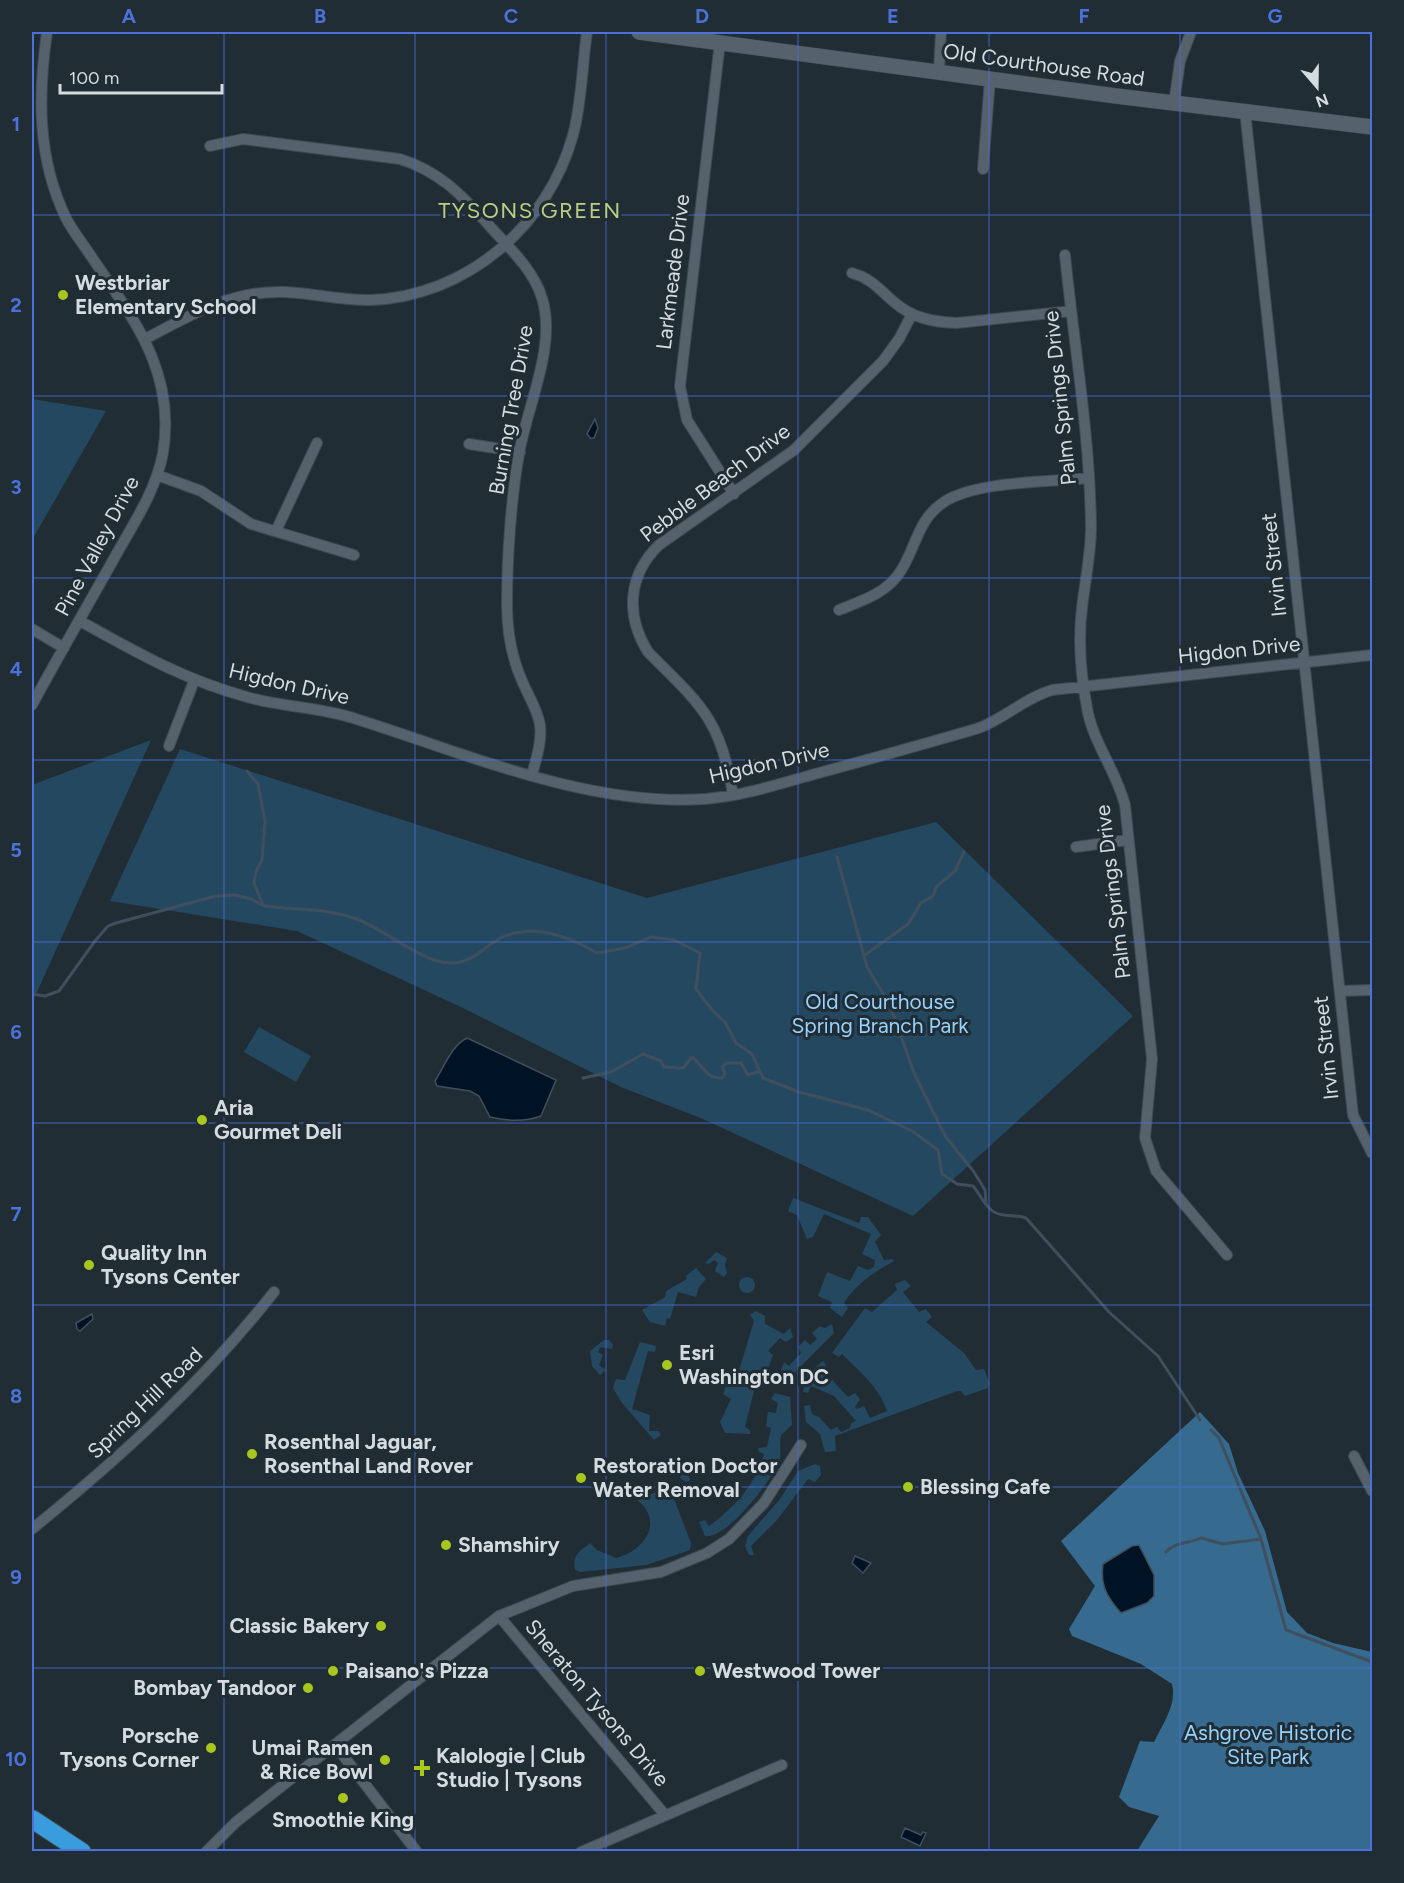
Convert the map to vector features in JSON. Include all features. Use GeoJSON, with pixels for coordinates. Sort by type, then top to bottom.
{"type":"FeatureCollection","features":[{"type":"Feature","properties":{"kind":"highway"},"geometry":{"type":"LineString","coordinates":[[32,1819],[82,1851]]}},
{"type":"Feature","properties":{"kind":"street","name":"Pine Valley Drive"},"geometry":{"type":"LineString","coordinates":[[32,705],[149,496],[163,454],[165,411],[158,369],[145,339],[64,215],[52,179],[36,127],[47,32]]}},
{"type":"Feature","properties":{"kind":"street"},"geometry":{"type":"LineString","coordinates":[[145,339],[195,311],[236,297],[284,292],[372,300],[420,292],[460,277],[480,265],[523,229],[537,210],[567,153],[578,110],[587,32]]}},
{"type":"Feature","properties":{"kind":"street","name":"Old Courthouse Road"},"geometry":{"type":"LineString","coordinates":[[639,32],[1372,128]]}},
{"type":"Feature","properties":{"kind":"street"},"geometry":{"type":"LineString","coordinates":[[939,71],[942,32]]}},
{"type":"Feature","properties":{"kind":"street"},"geometry":{"type":"LineString","coordinates":[[1174,103],[1180,61],[1191,32]]}},
{"type":"Feature","properties":{"kind":"street","name":"Larkmeade Drive"},"geometry":{"type":"LineString","coordinates":[[720,42],[680,386],[687,420],[734,494]]}},
{"type":"Feature","properties":{"kind":"street"},"geometry":{"type":"LineString","coordinates":[[983,170],[990,79]]}},
{"type":"Feature","properties":{"kind":"street","name":"Irvin Street"},"geometry":{"type":"LineString","coordinates":[[1245,111],[1353,1115],[1372,1153]]}},
{"type":"Feature","properties":{"kind":"street","name":"Burning Tree Drive"},"geometry":{"type":"LineString","coordinates":[[210,146],[243,139],[400,159],[416,164],[448,182],[505,244],[536,282],[546,313],[546,341],[520,452],[507,613],[514,659],[540,724],[540,737],[532,775]]}},
{"type":"Feature","properties":{"kind":"street","name":"Palm Springs Drive"},"geometry":{"type":"LineString","coordinates":[[1065,255],[1089,478],[1091,529],[1081,636],[1085,686],[1093,734],[1119,784],[1125,804],[1127,840],[1152,1059],[1145,1138],[1156,1172],[1227,1255]]}},
{"type":"Feature","properties":{"kind":"street"},"geometry":{"type":"LineString","coordinates":[[852,273],[873,282],[895,303],[912,314],[938,322],[957,323],[1071,311]]}},
{"type":"Feature","properties":{"kind":"street","name":"Pebble Beach Drive"},"geometry":{"type":"LineString","coordinates":[[733,795],[727,759],[718,735],[696,700],[648,652],[640,639],[632,612],[632,594],[641,567],[649,554],[659,545],[734,494],[794,450],[815,431],[895,347],[912,314]]}},
{"type":"Feature","properties":{"kind":"street"},"geometry":{"type":"LineString","coordinates":[[276,531],[317,443]]}},
{"type":"Feature","properties":{"kind":"street"},"geometry":{"type":"LineString","coordinates":[[469,444],[520,452]]}},
{"type":"Feature","properties":{"kind":"street"},"geometry":{"type":"LineString","coordinates":[[157,475],[192,487],[251,524],[354,555]]}},
{"type":"Feature","properties":{"kind":"street"},"geometry":{"type":"LineString","coordinates":[[839,610],[870,598],[891,583],[904,565],[922,524],[942,503],[954,496],[987,488],[1089,478]]}},
{"type":"Feature","properties":{"kind":"street","name":"Higdon Drive"},"geometry":{"type":"LineString","coordinates":[[80,621],[161,666],[194,681],[249,698],[349,717],[532,775],[593,792],[634,798],[688,799],[733,795],[979,728],[995,722],[1040,694],[1085,686],[1372,655]]}},
{"type":"Feature","properties":{"kind":"street"},"geometry":{"type":"LineString","coordinates":[[32,629],[64,648]]}},
{"type":"Feature","properties":{"kind":"street"},"geometry":{"type":"LineString","coordinates":[[169,746],[194,681]]}},
{"type":"Feature","properties":{"kind":"street"},"geometry":{"type":"LineString","coordinates":[[1076,847],[1127,840]]}},
{"type":"Feature","properties":{"kind":"street"},"geometry":{"type":"LineString","coordinates":[[1340,991],[1372,990]]}},
{"type":"Feature","properties":{"kind":"street","name":"Spring Hill Road"},"geometry":{"type":"LineString","coordinates":[[32,1529],[121,1456],[172,1407],[214,1364],[274,1292]]}},
{"type":"Feature","properties":{"kind":"street"},"geometry":{"type":"LineString","coordinates":[[206,1851],[236,1822],[459,1645],[499,1616],[555,1592],[661,1572],[707,1553],[729,1539],[752,1517],[769,1496],[801,1445]]}},
{"type":"Feature","properties":{"kind":"street"},"geometry":{"type":"LineString","coordinates":[[1354,1456],[1372,1491]]}},
{"type":"Feature","properties":{"kind":"street","name":"Sheraton Tysons Drive"},"geometry":{"type":"LineString","coordinates":[[499,1616],[665,1815]]}},
{"type":"Feature","properties":{"kind":"street"},"geometry":{"type":"LineString","coordinates":[[335,1745],[417,1851]]}},
{"type":"Feature","properties":{"kind":"street"},"geometry":{"type":"LineString","coordinates":[[581,1851],[782,1765]]}},
{"type":"Feature","properties":{"kind":"green space"},"geometry":{"type":"Polygon","coordinates":[[[32,399],[106,411],[32,540],[32,399]]]}},
{"type":"Feature","properties":{"kind":"green space"},"geometry":{"type":"Polygon","coordinates":[[[151,740],[32,1003],[32,785],[151,740]]]}},
{"type":"Feature","properties":{"kind":"green space","name":"Old Courthouse Spring Branch Park"},"geometry":{"type":"Polygon","coordinates":[[[180,749],[647,898],[936,822],[1133,1016],[913,1216],[703,1119],[621,1087],[463,1008],[297,931],[110,901],[180,749]]]}},
{"type":"Feature","properties":{"kind":"green space"},"geometry":{"type":"Polygon","coordinates":[[[259,1027],[311,1056],[296,1082],[244,1052],[259,1027]]]}},
{"type":"Feature","properties":{"kind":"green space"},"geometry":{"type":"Polygon","coordinates":[[[793,1198],[859,1223],[861,1217],[868,1217],[881,1235],[875,1242],[884,1260],[894,1261],[873,1274],[854,1290],[844,1303],[848,1308],[842,1317],[830,1308],[832,1302],[818,1296],[827,1272],[850,1281],[858,1266],[868,1270],[874,1267],[875,1260],[862,1254],[871,1234],[824,1214],[813,1237],[807,1239],[797,1215],[788,1211],[793,1198]]]}},
{"type":"Feature","properties":{"kind":"green space"},"geometry":{"type":"Polygon","coordinates":[[[716,1252],[727,1258],[725,1265],[727,1273],[724,1277],[715,1271],[718,1263],[714,1260],[709,1264],[705,1263],[716,1252]]]}},
{"type":"Feature","properties":{"kind":"green space"},"geometry":{"type":"Polygon","coordinates":[[[696,1268],[706,1279],[699,1287],[696,1297],[678,1292],[670,1319],[667,1318],[665,1326],[650,1322],[642,1310],[665,1297],[666,1291],[687,1279],[686,1276],[696,1268]]]}},
{"type":"Feature","properties":{"kind":"green space"},"geometry":{"type":"Polygon","coordinates":[[[747,1277],[753,1279],[755,1285],[753,1291],[747,1293],[741,1291],[739,1285],[741,1279],[747,1277]]]}},
{"type":"Feature","properties":{"kind":"green space"},"geometry":{"type":"Polygon","coordinates":[[[905,1280],[911,1286],[903,1292],[919,1312],[926,1309],[932,1317],[926,1322],[964,1353],[976,1370],[984,1369],[990,1384],[988,1388],[965,1396],[961,1391],[957,1391],[835,1436],[836,1451],[825,1452],[820,1434],[806,1422],[804,1406],[810,1405],[812,1414],[819,1417],[831,1430],[837,1427],[841,1432],[850,1428],[851,1423],[856,1421],[834,1396],[811,1386],[808,1393],[803,1392],[807,1375],[823,1361],[826,1365],[822,1369],[848,1397],[855,1393],[860,1399],[855,1407],[857,1409],[864,1406],[870,1418],[887,1411],[879,1394],[862,1374],[842,1354],[839,1357],[832,1353],[865,1308],[872,1312],[897,1290],[895,1284],[905,1280]]]}},
{"type":"Feature","properties":{"kind":"green space"},"geometry":{"type":"Polygon","coordinates":[[[756,1311],[765,1316],[765,1324],[784,1334],[790,1328],[793,1337],[786,1342],[780,1338],[768,1351],[773,1355],[768,1369],[759,1371],[745,1427],[750,1430],[750,1434],[725,1433],[720,1422],[731,1399],[723,1394],[726,1386],[734,1387],[754,1321],[750,1315],[756,1311]]]}},
{"type":"Feature","properties":{"kind":"green space"},"geometry":{"type":"Polygon","coordinates":[[[832,1324],[834,1333],[796,1371],[791,1384],[777,1381],[784,1362],[789,1366],[801,1353],[798,1347],[805,1340],[810,1345],[817,1339],[812,1333],[820,1326],[825,1328],[832,1324]]]}},
{"type":"Feature","properties":{"kind":"green space"},"geometry":{"type":"Polygon","coordinates":[[[604,1340],[609,1340],[613,1345],[612,1349],[600,1347],[598,1352],[603,1355],[599,1365],[606,1370],[600,1375],[592,1366],[590,1351],[604,1340]]]}},
{"type":"Feature","properties":{"kind":"green space"},"geometry":{"type":"Polygon","coordinates":[[[640,1342],[656,1346],[655,1352],[648,1351],[632,1409],[650,1415],[649,1431],[659,1431],[661,1435],[654,1440],[622,1403],[613,1388],[616,1379],[625,1380],[640,1342]]]}},
{"type":"Feature","properties":{"kind":"green space"},"geometry":{"type":"Polygon","coordinates":[[[775,1393],[790,1397],[792,1425],[781,1435],[779,1462],[758,1495],[736,1519],[714,1535],[705,1536],[699,1522],[705,1520],[709,1526],[718,1519],[743,1494],[755,1476],[764,1454],[759,1452],[758,1448],[767,1447],[771,1428],[766,1426],[768,1412],[776,1413],[778,1403],[771,1399],[775,1393]]]}},
{"type":"Feature","properties":{"kind":"green space","name":"Ashgrove Historic Site Park"},"geometry":{"type":"Polygon","coordinates":[[[1200,1412],[1229,1444],[1238,1473],[1265,1531],[1287,1612],[1307,1633],[1333,1643],[1372,1652],[1372,1851],[1137,1851],[1159,1816],[1129,1807],[1119,1797],[1140,1741],[1154,1742],[1165,1721],[1173,1699],[1172,1684],[1141,1664],[1072,1636],[1069,1629],[1095,1586],[1061,1541],[1200,1412]]]}},
{"type":"Feature","properties":{"kind":"green space"},"geometry":{"type":"Polygon","coordinates":[[[684,1463],[690,1480],[687,1482],[681,1479],[678,1470],[684,1463]]]}},
{"type":"Feature","properties":{"kind":"green space"},"geometry":{"type":"Polygon","coordinates":[[[815,1464],[820,1466],[821,1475],[815,1482],[808,1479],[777,1520],[751,1546],[754,1555],[749,1555],[745,1546],[748,1536],[780,1499],[798,1471],[815,1464]]]}},
{"type":"Feature","properties":{"kind":"green space"},"geometry":{"type":"Polygon","coordinates":[[[666,1478],[691,1543],[690,1550],[646,1565],[580,1572],[575,1570],[576,1557],[590,1543],[597,1550],[616,1558],[635,1549],[643,1542],[648,1534],[649,1517],[645,1508],[636,1499],[654,1493],[666,1478]]]}},
{"type":"Feature","properties":{"kind":"shaded area"},"geometry":{"type":"Polygon","coordinates":[[[595,419],[598,428],[594,438],[590,438],[587,434],[595,419]]]}},
{"type":"Feature","properties":{"kind":"shaded area"},"geometry":{"type":"Polygon","coordinates":[[[467,1038],[556,1080],[541,1116],[516,1120],[490,1117],[479,1096],[470,1091],[437,1086],[435,1081],[449,1057],[467,1038]]]}},
{"type":"Feature","properties":{"kind":"shaded area"},"geometry":{"type":"Polygon","coordinates":[[[92,1314],[93,1319],[80,1331],[77,1329],[76,1323],[92,1314]]]}},
{"type":"Feature","properties":{"kind":"shaded area"},"geometry":{"type":"Polygon","coordinates":[[[1139,1545],[1154,1575],[1154,1596],[1147,1603],[1121,1613],[1106,1591],[1103,1564],[1132,1546],[1139,1545]]]}},
{"type":"Feature","properties":{"kind":"shaded area"},"geometry":{"type":"Polygon","coordinates":[[[855,1556],[871,1563],[863,1573],[852,1563],[855,1556]]]}},
{"type":"Feature","properties":{"kind":"shaded area"},"geometry":{"type":"Polygon","coordinates":[[[905,1828],[921,1835],[923,1832],[926,1833],[920,1846],[901,1837],[905,1828]]]}},
{"type":"Feature","properties":{"kind":"waterway"},"geometry":{"type":"LineString","coordinates":[[247,771],[258,784],[265,821],[262,860],[256,871],[254,883],[263,905]]}},
{"type":"Feature","properties":{"kind":"waterway"},"geometry":{"type":"LineString","coordinates":[[865,955],[908,924],[921,903],[933,896],[936,887],[955,871],[964,852]]}},
{"type":"Feature","properties":{"kind":"waterway"},"geometry":{"type":"LineString","coordinates":[[837,857],[867,967],[890,1005],[914,1073],[945,1136],[974,1172],[985,1190],[986,1201]]}},
{"type":"Feature","properties":{"kind":"waterway"},"geometry":{"type":"LineString","coordinates":[[32,994],[45,996],[59,991],[108,926],[216,896],[235,895],[251,899],[264,906],[324,911],[348,916],[428,958],[449,963],[469,959],[497,940],[522,932],[535,931],[561,936],[597,953],[625,948],[651,937],[674,940],[700,953],[696,989],[712,1010],[725,1022],[736,1043],[752,1054],[763,1078],[799,1092],[868,1110],[912,1131],[938,1150],[942,1174],[957,1184],[973,1186],[985,1204],[994,1212],[1026,1218],[1109,1312],[1158,1356],[1200,1420]]}},
{"type":"Feature","properties":{"kind":"waterway"},"geometry":{"type":"LineString","coordinates":[[583,1078],[611,1072],[643,1054],[661,1061],[664,1067],[683,1068],[692,1057],[708,1074],[716,1078],[722,1078],[725,1074],[722,1067],[726,1063],[741,1063],[748,1075],[760,1071]]}},
{"type":"Feature","properties":{"kind":"waterway"},"geometry":{"type":"LineString","coordinates":[[1211,1430],[1219,1438],[1261,1539],[1286,1630],[1372,1662]]}},
{"type":"Feature","properties":{"kind":"waterway"},"geometry":{"type":"LineString","coordinates":[[1166,1552],[1178,1544],[1201,1538],[1223,1544],[1261,1539]]}},
{"type":"Feature","properties":{"kind":"place","name":"Westbriar Elementary School"},"geometry":{"type":"Point","coordinates":[63,295]}},
{"type":"Feature","properties":{"kind":"place","name":"Aria Gourmet Deli"},"geometry":{"type":"Point","coordinates":[202,1120]}},
{"type":"Feature","properties":{"kind":"place","name":"Quality Inn Tysons Center"},"geometry":{"type":"Point","coordinates":[89,1265]}},
{"type":"Feature","properties":{"kind":"place","name":"Esri Washington DC"},"geometry":{"type":"Point","coordinates":[667,1365]}},
{"type":"Feature","properties":{"kind":"place","name":"Rosenthal Jaguar, Rosenthal Land Rover"},"geometry":{"type":"Point","coordinates":[252,1454]}},
{"type":"Feature","properties":{"kind":"place","name":"Restoration Doctor Water Removal"},"geometry":{"type":"Point","coordinates":[581,1478]}},
{"type":"Feature","properties":{"kind":"place","name":"Blessing Cafe"},"geometry":{"type":"Point","coordinates":[908,1487]}},
{"type":"Feature","properties":{"kind":"place","name":"Shamshiry"},"geometry":{"type":"Point","coordinates":[446,1545]}},
{"type":"Feature","properties":{"kind":"place","name":"Classic Bakery"},"geometry":{"type":"Point","coordinates":[381,1626]}},
{"type":"Feature","properties":{"kind":"place","name":"Paisano's Pizza"},"geometry":{"type":"Point","coordinates":[333,1671]}},
{"type":"Feature","properties":{"kind":"place","name":"Westwood Tower"},"geometry":{"type":"Point","coordinates":[700,1671]}},
{"type":"Feature","properties":{"kind":"place","name":"Bombay Tandoor"},"geometry":{"type":"Point","coordinates":[308,1688]}},
{"type":"Feature","properties":{"kind":"place","name":"Porsche Tysons Corner"},"geometry":{"type":"Point","coordinates":[211,1748]}},
{"type":"Feature","properties":{"kind":"place","name":"Umai Ramen & Rice Bowl"},"geometry":{"type":"Point","coordinates":[385,1760]}},
{"type":"Feature","properties":{"kind":"place","name":"Kalologie | Club Studio | Tysons"},"geometry":{"type":"Point","coordinates":[422,1768]}},
{"type":"Feature","properties":{"kind":"place","name":"Smoothie King"},"geometry":{"type":"Point","coordinates":[343,1798]}},
{"type":"Feature","properties":{"kind":"district","name":"TYSONS GREEN"},"geometry":{"type":"Point","coordinates":[530,210]}}]}
